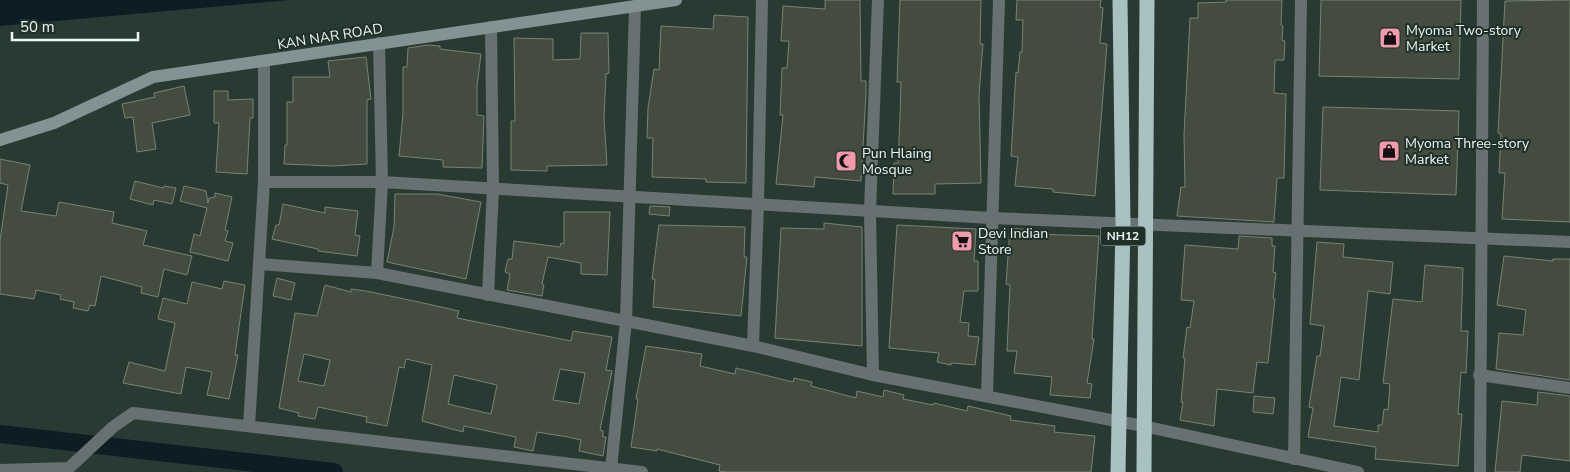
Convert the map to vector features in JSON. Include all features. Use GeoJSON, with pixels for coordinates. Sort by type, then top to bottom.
{"type":"FeatureCollection","features":[{"type":"Feature","properties":{"kind":"highway","name":"NH12"},"geometry":{"type":"LineString","coordinates":[[1118,472],[1124,224],[1120,0]]}},
{"type":"Feature","properties":{"kind":"highway","name":"NH12"},"geometry":{"type":"LineString","coordinates":[[1144,472],[1147,0]]}},
{"type":"Feature","properties":{"kind":"street","name":"KAN NAR ROAD"},"geometry":{"type":"LineString","coordinates":[[0,140],[54,123],[153,77],[676,0]]}},
{"type":"Feature","properties":{"kind":"street"},"geometry":{"type":"LineString","coordinates":[[753,346],[762,0]]}},
{"type":"Feature","properties":{"kind":"street"},"geometry":{"type":"LineString","coordinates":[[873,375],[870,211],[878,0]]}},
{"type":"Feature","properties":{"kind":"street"},"geometry":{"type":"LineString","coordinates":[[987,395],[998,0]]}},
{"type":"Feature","properties":{"kind":"street"},"geometry":{"type":"LineString","coordinates":[[1294,459],[1301,0]]}},
{"type":"Feature","properties":{"kind":"street"},"geometry":{"type":"LineString","coordinates":[[1480,472],[1479,375],[1483,0]]}},
{"type":"Feature","properties":{"kind":"street"},"geometry":{"type":"LineString","coordinates":[[610,469],[626,321],[635,6]]}},
{"type":"Feature","properties":{"kind":"street"},"geometry":{"type":"LineString","coordinates":[[488,295],[493,188],[491,27]]}},
{"type":"Feature","properties":{"kind":"street"},"geometry":{"type":"LineString","coordinates":[[377,274],[382,182],[380,44]]}},
{"type":"Feature","properties":{"kind":"street"},"geometry":{"type":"LineString","coordinates":[[249,426],[264,182],[264,61]]}},
{"type":"Feature","properties":{"kind":"street"},"geometry":{"type":"LineString","coordinates":[[264,182],[382,182],[1146,226],[1570,242]]}},
{"type":"Feature","properties":{"kind":"street"},"geometry":{"type":"LineString","coordinates":[[260,264],[377,274],[626,321],[753,346],[873,375],[987,395],[1119,423],[1143,426],[1358,472]]}},
{"type":"Feature","properties":{"kind":"street"},"geometry":{"type":"LineString","coordinates":[[1479,375],[1570,388]]}},
{"type":"Feature","properties":{"kind":"street"},"geometry":{"type":"LineString","coordinates":[[0,470],[69,468],[113,427],[133,413],[642,472]]}},
{"type":"Feature","properties":{"kind":"shaded area"},"geometry":{"type":"Polygon","coordinates":[[[0,0],[289,0],[0,26],[0,0]]]}},
{"type":"Feature","properties":{"kind":"building"},"geometry":{"type":"Polygon","coordinates":[[[825,0],[860,0],[861,81],[866,81],[861,181],[815,177],[814,187],[776,184],[783,115],[780,115],[782,68],[787,68],[789,41],[781,41],[783,6],[825,9],[825,0]]]}},
{"type":"Feature","properties":{"kind":"building"},"geometry":{"type":"Polygon","coordinates":[[[900,0],[981,0],[980,44],[983,44],[979,95],[981,183],[935,184],[935,194],[893,194],[894,163],[898,163],[900,118],[901,82],[897,82],[900,0]]]}},
{"type":"Feature","properties":{"kind":"building"},"geometry":{"type":"Polygon","coordinates":[[[1017,0],[1101,0],[1100,7],[1103,8],[1100,43],[1107,44],[1095,196],[1053,192],[1053,189],[1015,186],[1018,157],[1011,156],[1016,72],[1018,73],[1020,52],[1022,52],[1023,20],[1016,20],[1017,0]]]}},
{"type":"Feature","properties":{"kind":"building"},"geometry":{"type":"Polygon","coordinates":[[[1226,0],[1282,0],[1281,25],[1283,26],[1282,40],[1285,41],[1284,60],[1275,60],[1274,93],[1286,94],[1284,178],[1277,178],[1274,222],[1177,216],[1181,187],[1185,187],[1184,135],[1190,18],[1198,18],[1198,3],[1226,2],[1226,0]]]}},
{"type":"Feature","properties":{"kind":"building","name":"Myoma Two-story Market"},"geometry":{"type":"Polygon","coordinates":[[[1321,0],[1461,0],[1459,79],[1319,76],[1321,0]]]}},
{"type":"Feature","properties":{"kind":"building"},"geometry":{"type":"Polygon","coordinates":[[[1570,0],[1570,222],[1502,219],[1505,173],[1499,173],[1501,134],[1498,133],[1505,1],[1570,0]]]}},
{"type":"Feature","properties":{"kind":"building"},"geometry":{"type":"Polygon","coordinates":[[[714,15],[748,17],[746,183],[706,182],[706,179],[652,177],[653,138],[647,138],[648,108],[654,69],[659,70],[661,26],[713,29],[714,15]]]}},
{"type":"Feature","properties":{"kind":"building"},"geometry":{"type":"Polygon","coordinates":[[[581,33],[608,33],[609,73],[606,74],[604,118],[607,165],[547,166],[547,171],[511,170],[511,121],[515,121],[514,38],[553,39],[553,60],[580,59],[581,33]]]}},
{"type":"Feature","properties":{"kind":"building"},"geometry":{"type":"Polygon","coordinates":[[[428,45],[440,46],[440,49],[481,54],[477,86],[477,115],[484,116],[482,168],[443,167],[443,160],[399,156],[403,113],[403,67],[407,67],[408,48],[428,45]]]}},
{"type":"Feature","properties":{"kind":"building"},"geometry":{"type":"Polygon","coordinates":[[[366,57],[371,99],[367,100],[367,164],[333,166],[284,164],[285,145],[287,145],[287,102],[293,102],[293,77],[330,77],[328,61],[366,57]]]}},
{"type":"Feature","properties":{"kind":"building"},"geometry":{"type":"Polygon","coordinates":[[[184,86],[190,115],[152,123],[156,149],[137,152],[133,117],[125,118],[122,104],[155,97],[154,93],[184,86]]]}},
{"type":"Feature","properties":{"kind":"building"},"geometry":{"type":"Polygon","coordinates":[[[214,91],[228,91],[228,100],[253,99],[253,118],[250,118],[247,174],[216,172],[219,123],[214,123],[214,91]]]}},
{"type":"Feature","properties":{"kind":"building","name":"Myoma Three-story Market"},"geometry":{"type":"Polygon","coordinates":[[[1323,107],[1459,111],[1456,195],[1320,190],[1323,107]]]}},
{"type":"Feature","properties":{"kind":"building"},"geometry":{"type":"Polygon","coordinates":[[[0,159],[30,165],[21,211],[56,216],[59,202],[114,212],[112,223],[147,231],[143,245],[192,256],[187,275],[164,269],[158,297],[141,293],[142,287],[101,276],[95,306],[90,305],[88,311],[73,308],[74,302],[60,299],[61,295],[36,290],[34,299],[0,294],[0,241],[8,185],[0,183],[0,159]]]}},
{"type":"Feature","properties":{"kind":"building"},"geometry":{"type":"Polygon","coordinates":[[[135,181],[163,188],[164,186],[176,188],[172,204],[154,200],[153,205],[130,199],[135,181]]]}},
{"type":"Feature","properties":{"kind":"building"},"geometry":{"type":"Polygon","coordinates":[[[184,186],[206,191],[208,203],[209,198],[215,197],[215,193],[232,197],[225,230],[228,231],[225,241],[233,243],[228,261],[190,252],[194,234],[200,236],[207,208],[180,201],[184,186]]]}},
{"type":"Feature","properties":{"kind":"building"},"geometry":{"type":"Polygon","coordinates":[[[395,194],[437,194],[481,202],[466,279],[387,262],[394,227],[395,194]]]}},
{"type":"Feature","properties":{"kind":"building"},"geometry":{"type":"Polygon","coordinates":[[[283,204],[325,213],[325,207],[358,211],[355,235],[360,236],[357,256],[318,251],[318,249],[272,239],[276,225],[279,225],[283,204]]]}},
{"type":"Feature","properties":{"kind":"building"},"geometry":{"type":"Polygon","coordinates":[[[650,206],[670,207],[669,216],[649,214],[650,206]]]}},
{"type":"Feature","properties":{"kind":"building"},"geometry":{"type":"Polygon","coordinates":[[[564,212],[610,212],[607,275],[581,274],[581,263],[548,257],[542,284],[544,285],[542,296],[507,290],[510,274],[505,272],[508,259],[512,259],[514,241],[560,247],[561,243],[564,244],[564,212]]]}},
{"type":"Feature","properties":{"kind":"building"},"geometry":{"type":"Polygon","coordinates":[[[824,223],[862,227],[862,346],[775,338],[781,228],[824,229],[824,223]]]}},
{"type":"Feature","properties":{"kind":"building"},"geometry":{"type":"Polygon","coordinates":[[[659,225],[745,227],[744,257],[747,257],[741,316],[653,307],[655,279],[652,279],[659,225]]]}},
{"type":"Feature","properties":{"kind":"building"},"geometry":{"type":"Polygon","coordinates":[[[897,225],[976,229],[974,261],[978,261],[978,291],[964,291],[960,322],[969,323],[968,336],[979,337],[975,365],[951,363],[951,365],[937,362],[939,353],[889,348],[897,225]]]}},
{"type":"Feature","properties":{"kind":"building"},"geometry":{"type":"Polygon","coordinates":[[[1010,228],[1030,230],[1030,234],[1099,236],[1092,339],[1094,339],[1087,383],[1092,384],[1090,398],[1050,395],[1052,377],[1014,373],[1017,351],[1007,351],[1010,285],[1006,284],[1010,228]]]}},
{"type":"Feature","properties":{"kind":"building"},"geometry":{"type":"Polygon","coordinates":[[[1239,236],[1272,238],[1272,246],[1275,246],[1273,272],[1276,273],[1273,298],[1275,299],[1268,363],[1257,362],[1253,393],[1217,389],[1214,426],[1180,420],[1183,402],[1181,402],[1185,358],[1183,358],[1187,327],[1190,328],[1194,301],[1181,300],[1185,245],[1238,249],[1239,236]]]}},
{"type":"Feature","properties":{"kind":"building"},"geometry":{"type":"Polygon","coordinates":[[[1317,242],[1344,244],[1343,257],[1393,262],[1390,294],[1368,291],[1359,380],[1341,377],[1334,426],[1378,432],[1378,425],[1382,425],[1384,409],[1388,410],[1390,384],[1383,383],[1393,299],[1422,302],[1425,265],[1463,268],[1461,331],[1468,331],[1466,373],[1461,372],[1458,414],[1462,414],[1458,466],[1375,459],[1376,447],[1308,437],[1313,408],[1309,407],[1317,356],[1320,356],[1324,326],[1310,324],[1317,242]]]}},
{"type":"Feature","properties":{"kind":"building"},"geometry":{"type":"Polygon","coordinates":[[[1504,256],[1553,261],[1553,259],[1570,259],[1570,380],[1496,369],[1499,333],[1523,335],[1526,310],[1497,305],[1504,256]]]}},
{"type":"Feature","properties":{"kind":"building"},"geometry":{"type":"Polygon","coordinates":[[[277,278],[295,283],[291,300],[273,296],[277,278]]]}},
{"type":"Feature","properties":{"kind":"building"},"geometry":{"type":"Polygon","coordinates":[[[224,281],[245,285],[235,355],[238,355],[229,399],[207,395],[212,372],[186,367],[181,394],[123,383],[129,362],[165,371],[175,323],[158,319],[163,298],[187,304],[192,282],[222,289],[224,281]]]}},
{"type":"Feature","properties":{"kind":"building"},"geometry":{"type":"Polygon","coordinates":[[[325,285],[351,292],[351,289],[366,291],[459,311],[457,318],[571,341],[573,331],[612,337],[606,370],[612,371],[600,430],[603,431],[603,437],[606,437],[603,456],[579,451],[581,440],[568,437],[537,432],[533,451],[514,447],[516,437],[464,426],[463,432],[422,421],[432,365],[406,359],[404,368],[399,367],[387,426],[366,422],[367,417],[318,407],[315,419],[298,416],[299,413],[279,408],[295,313],[317,316],[325,285]],[[304,354],[298,381],[324,386],[330,360],[304,354]],[[560,369],[553,400],[579,404],[585,373],[560,369]],[[454,375],[448,404],[491,414],[497,385],[454,375]]]}},
{"type":"Feature","properties":{"kind":"building"},"geometry":{"type":"Polygon","coordinates":[[[646,346],[702,354],[700,366],[735,374],[736,368],[793,382],[794,378],[812,382],[811,386],[856,398],[857,391],[883,397],[884,390],[904,395],[903,399],[933,405],[934,403],[967,411],[968,406],[1011,416],[1010,420],[1055,426],[1054,432],[1095,436],[1091,472],[727,472],[719,471],[720,465],[657,449],[657,451],[631,447],[638,399],[636,399],[646,346]]]}},
{"type":"Feature","properties":{"kind":"building"},"geometry":{"type":"Polygon","coordinates":[[[1538,392],[1570,396],[1570,461],[1522,455],[1520,472],[1495,472],[1502,401],[1537,405],[1538,392]]]}},
{"type":"Feature","properties":{"kind":"building"},"geometry":{"type":"Polygon","coordinates":[[[1254,396],[1275,398],[1273,414],[1253,412],[1254,396]]]}},
{"type":"Feature","properties":{"kind":"waterway"},"geometry":{"type":"LineString","coordinates":[[0,434],[334,472]]}},
{"type":"Feature","properties":{"kind":"place","name":"Myoma Two-story Market"},"geometry":{"type":"Point","coordinates":[1390,38]}},
{"type":"Feature","properties":{"kind":"place","name":"Myoma Three-story Market"},"geometry":{"type":"Point","coordinates":[1389,151]}},
{"type":"Feature","properties":{"kind":"place","name":"Pun Hlaing Mosque"},"geometry":{"type":"Point","coordinates":[846,161]}},
{"type":"Feature","properties":{"kind":"place","name":"Devi Indian Store"},"geometry":{"type":"Point","coordinates":[962,241]}}]}
